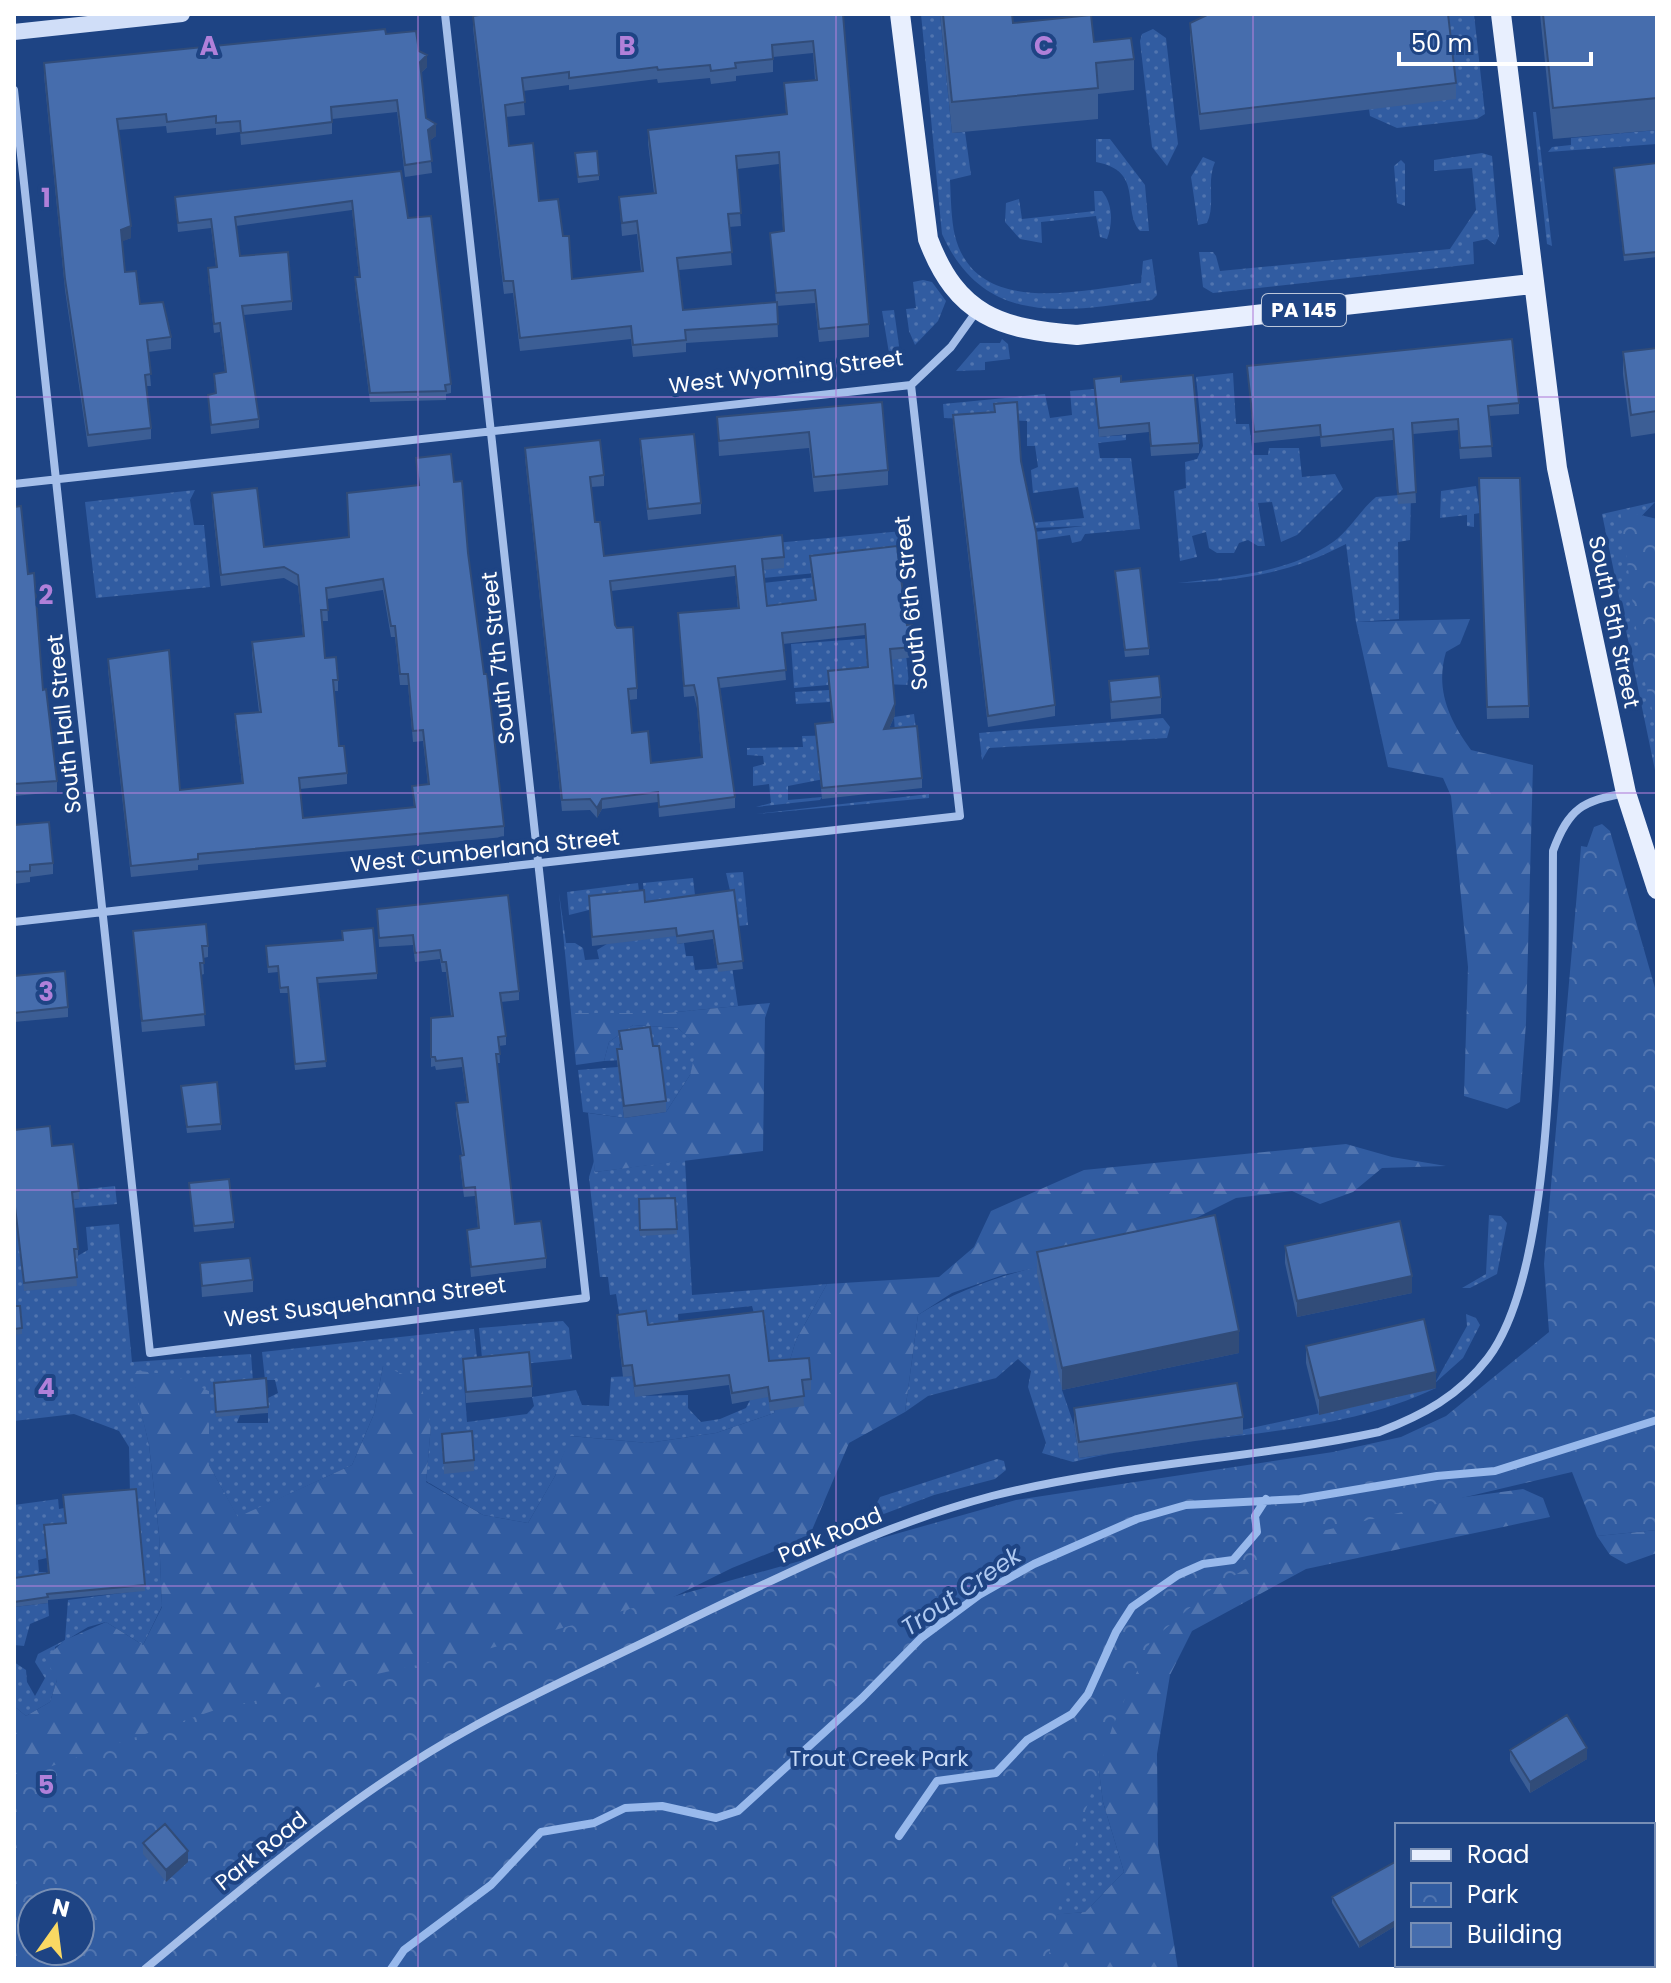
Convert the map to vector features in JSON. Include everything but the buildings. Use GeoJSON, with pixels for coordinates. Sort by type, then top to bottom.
{"type":"FeatureCollection","features":[{"type":"Feature","properties":{"kind":"main road"},"geometry":{"type":"LineString","coordinates":[[900,14],[928,239],[936,262],[976,312]]}},
{"type":"Feature","properties":{"kind":"main road","name":"South 5th Street"},"geometry":{"type":"LineString","coordinates":[[1501,14],[1557,468],[1626,793]]}},
{"type":"Feature","properties":{"kind":"main road","name":"PA 145"},"geometry":{"type":"LineString","coordinates":[[976,312],[1040,332],[1077,335],[1532,284]]}},
{"type":"Feature","properties":{"kind":"main road"},"geometry":{"type":"LineString","coordinates":[[1626,793],[1657,889]]}},
{"type":"Feature","properties":{"kind":"street"},"geometry":{"type":"LineString","coordinates":[[14,32],[182,14]]}},
{"type":"Feature","properties":{"kind":"street","name":"South 7th Street"},"geometry":{"type":"LineString","coordinates":[[445,14],[586,1298]]}},
{"type":"Feature","properties":{"kind":"street","name":"South Hall Street"},"geometry":{"type":"LineString","coordinates":[[14,90],[150,1353]]}},
{"type":"Feature","properties":{"kind":"street","name":"West Wyoming Street"},"geometry":{"type":"LineString","coordinates":[[14,484],[911,385],[951,347],[976,312]]}},
{"type":"Feature","properties":{"kind":"street","name":"South 6th Street"},"geometry":{"type":"LineString","coordinates":[[911,385],[960,816]]}},
{"type":"Feature","properties":{"kind":"street","name":"Park Road"},"geometry":{"type":"LineString","coordinates":[[145,1969],[318,1828],[471,1728],[864,1538],[993,1496],[1060,1482],[1359,1436],[1418,1417],[1447,1399],[1489,1357],[1506,1328],[1530,1246],[1549,1065],[1553,851],[1563,823],[1574,811],[1595,799],[1626,793]]}},
{"type":"Feature","properties":{"kind":"street","name":"West Cumberland Street"},"geometry":{"type":"LineString","coordinates":[[14,922],[960,816]]}},
{"type":"Feature","properties":{"kind":"street","name":"West Susquehanna Street"},"geometry":{"type":"LineString","coordinates":[[150,1353],[586,1298]]}},
{"type":"Feature","properties":{"kind":"green space"},"geometry":{"type":"Polygon","coordinates":[[[921,14],[940,14],[952,133],[965,132],[971,175],[950,180],[955,236],[967,262],[985,279],[1008,289],[1062,293],[1141,283],[1143,261],[1152,259],[1157,295],[1152,300],[1089,308],[1031,307],[1005,300],[981,286],[960,265],[942,234],[921,14]]]}},
{"type":"Feature","properties":{"kind":"green space"},"geometry":{"type":"Polygon","coordinates":[[[1446,14],[1474,14],[1485,114],[1477,119],[1397,128],[1370,116],[1369,109],[1446,14]]]}},
{"type":"Feature","properties":{"kind":"green space"},"geometry":{"type":"Polygon","coordinates":[[[1153,29],[1166,38],[1178,144],[1167,166],[1152,147],[1140,41],[1142,34],[1153,29]]]}},
{"type":"Feature","properties":{"kind":"green space"},"geometry":{"type":"Polygon","coordinates":[[[1533,112],[1536,112],[1552,246],[1547,244],[1533,112]]]}},
{"type":"Feature","properties":{"kind":"green space"},"geometry":{"type":"Polygon","coordinates":[[[1657,130],[1657,144],[1548,152],[1552,147],[1571,145],[1571,138],[1657,130]]]}},
{"type":"Feature","properties":{"kind":"green space"},"geometry":{"type":"Polygon","coordinates":[[[1096,139],[1110,139],[1145,185],[1149,231],[1140,231],[1135,222],[1129,192],[1121,173],[1096,162],[1096,139]]]}},
{"type":"Feature","properties":{"kind":"green space"},"geometry":{"type":"Polygon","coordinates":[[[1482,153],[1492,156],[1499,236],[1495,245],[1487,239],[1473,242],[1474,264],[1213,293],[1203,287],[1199,252],[1213,252],[1220,271],[1450,249],[1476,210],[1472,168],[1434,171],[1434,160],[1482,153]]]}},
{"type":"Feature","properties":{"kind":"green space"},"geometry":{"type":"Polygon","coordinates":[[[1203,157],[1215,162],[1211,177],[1210,216],[1207,223],[1198,225],[1191,177],[1203,157]]]}},
{"type":"Feature","properties":{"kind":"green space"},"geometry":{"type":"Polygon","coordinates":[[[1401,160],[1405,164],[1405,206],[1397,203],[1394,166],[1401,160]]]}},
{"type":"Feature","properties":{"kind":"green space"},"geometry":{"type":"Polygon","coordinates":[[[1094,191],[1102,191],[1110,208],[1107,239],[1100,237],[1096,216],[1041,222],[1042,243],[1020,239],[1005,222],[1006,203],[1019,199],[1022,219],[1095,211],[1094,191]]]}},
{"type":"Feature","properties":{"kind":"green space"},"geometry":{"type":"Polygon","coordinates":[[[913,282],[932,282],[946,301],[938,321],[915,345],[909,331],[906,309],[916,308],[913,282]]]}},
{"type":"Feature","properties":{"kind":"green space"},"geometry":{"type":"Polygon","coordinates":[[[894,310],[900,353],[890,359],[882,311],[894,310]]]}},
{"type":"Feature","properties":{"kind":"green space"},"geometry":{"type":"Polygon","coordinates":[[[1002,339],[1008,344],[1010,359],[985,362],[985,370],[956,371],[980,343],[1000,343],[1002,339]]]}},
{"type":"Feature","properties":{"kind":"green space"},"geometry":{"type":"Polygon","coordinates":[[[1233,373],[1236,424],[1249,424],[1253,455],[1268,455],[1269,448],[1299,448],[1302,477],[1335,474],[1343,489],[1297,535],[1281,542],[1272,502],[1258,503],[1265,546],[1248,540],[1239,543],[1234,553],[1217,553],[1209,548],[1206,532],[1192,536],[1197,557],[1180,561],[1174,491],[1186,488],[1185,462],[1197,459],[1203,446],[1196,377],[1233,373]]]}},
{"type":"Feature","properties":{"kind":"green space"},"geometry":{"type":"Polygon","coordinates":[[[1094,389],[1099,437],[1126,435],[1126,440],[1098,443],[1100,458],[1131,458],[1140,529],[1085,534],[1081,541],[1072,543],[1070,535],[1035,540],[1034,532],[1083,526],[1032,528],[1030,523],[1084,518],[1078,487],[1033,493],[1031,470],[1038,467],[1035,446],[1027,446],[1027,421],[944,418],[943,404],[1045,394],[1050,418],[1072,415],[1070,391],[1094,389]]]}},
{"type":"Feature","properties":{"kind":"green space"},"geometry":{"type":"Polygon","coordinates":[[[1476,486],[1480,513],[1474,514],[1474,527],[1467,526],[1467,515],[1440,518],[1441,491],[1476,486]]]}},
{"type":"Feature","properties":{"kind":"green space"},"geometry":{"type":"Polygon","coordinates":[[[195,490],[190,500],[194,525],[204,525],[210,587],[96,598],[85,502],[195,490]]]}},
{"type":"Feature","properties":{"kind":"green space"},"geometry":{"type":"Polygon","coordinates":[[[1411,494],[1410,540],[1398,542],[1399,619],[1356,622],[1346,544],[1305,562],[1265,574],[1178,583],[1259,572],[1298,561],[1333,542],[1376,497],[1411,494]]]}},
{"type":"Feature","properties":{"kind":"green space"},"geometry":{"type":"Polygon","coordinates":[[[1655,502],[1633,525],[1657,668],[1657,780],[1602,514],[1655,502]]]}},
{"type":"Feature","properties":{"kind":"green space"},"geometry":{"type":"Polygon","coordinates":[[[1620,510],[1657,519],[1657,728],[1642,671],[1620,510]]]}},
{"type":"Feature","properties":{"kind":"green space"},"geometry":{"type":"Polygon","coordinates":[[[902,531],[904,554],[816,573],[763,578],[732,547],[902,531]]]}},
{"type":"Feature","properties":{"kind":"green space"},"geometry":{"type":"Polygon","coordinates":[[[817,577],[815,600],[809,603],[738,612],[737,596],[763,583],[817,577]]]}},
{"type":"Feature","properties":{"kind":"green space"},"geometry":{"type":"Polygon","coordinates":[[[1470,619],[1460,644],[1446,652],[1443,666],[1443,691],[1451,716],[1471,750],[1533,765],[1526,1023],[1520,1102],[1507,1109],[1464,1096],[1468,967],[1451,796],[1443,778],[1388,767],[1356,622],[1470,619]]]}},
{"type":"Feature","properties":{"kind":"green space"},"geometry":{"type":"Polygon","coordinates":[[[887,637],[906,654],[909,685],[828,682],[828,685],[794,688],[791,644],[887,637]]]}},
{"type":"Feature","properties":{"kind":"green space"},"geometry":{"type":"Polygon","coordinates":[[[829,690],[830,702],[796,704],[795,692],[829,690]]]}},
{"type":"Feature","properties":{"kind":"green space"},"geometry":{"type":"Polygon","coordinates":[[[914,714],[917,737],[824,779],[788,786],[788,800],[822,797],[820,800],[756,807],[771,803],[769,784],[753,786],[753,767],[764,764],[763,756],[747,755],[747,748],[803,747],[802,736],[895,734],[894,717],[914,714]]]}},
{"type":"Feature","properties":{"kind":"green space"},"geometry":{"type":"Polygon","coordinates":[[[1163,718],[1170,727],[1167,738],[989,748],[982,760],[979,733],[1163,718]]]}},
{"type":"Feature","properties":{"kind":"green space"},"geometry":{"type":"Polygon","coordinates":[[[929,794],[929,798],[756,814],[929,794]]]}},
{"type":"Feature","properties":{"kind":"green space","name":"Trout Creek Park"},"geometry":{"type":"Polygon","coordinates":[[[1602,824],[1610,831],[1657,995],[1657,1530],[1597,1536],[1572,1472],[1305,1535],[1214,1587],[1150,1642],[1112,1728],[1081,1825],[1053,1929],[1047,1969],[14,1969],[14,1779],[218,1709],[477,1652],[1016,1500],[1333,1452],[1401,1437],[1446,1416],[1549,1332],[1544,1264],[1581,846],[1587,847],[1594,827],[1602,824]]]}},
{"type":"Feature","properties":{"kind":"green space"},"geometry":{"type":"Polygon","coordinates":[[[743,872],[748,925],[738,926],[726,873],[743,872]]]}},
{"type":"Feature","properties":{"kind":"green space"},"geometry":{"type":"Polygon","coordinates":[[[693,878],[696,904],[677,944],[684,943],[686,956],[693,956],[695,970],[732,967],[738,1006],[666,1013],[571,1013],[559,893],[566,943],[575,943],[583,948],[585,960],[599,959],[597,950],[646,920],[643,883],[693,878]]]}},
{"type":"Feature","properties":{"kind":"green space"},"geometry":{"type":"Polygon","coordinates":[[[638,883],[640,899],[589,905],[589,910],[569,915],[567,892],[638,883]]]}},
{"type":"Feature","properties":{"kind":"green space"},"geometry":{"type":"Polygon","coordinates":[[[770,1003],[765,1018],[763,1151],[595,1172],[588,1113],[624,1118],[666,1112],[690,1075],[697,1046],[678,1028],[633,1025],[609,1042],[604,1061],[576,1065],[571,1013],[666,1013],[770,1003]]]}},
{"type":"Feature","properties":{"kind":"green space"},"geometry":{"type":"Polygon","coordinates":[[[633,1025],[678,1028],[698,1046],[690,1075],[666,1112],[619,1043],[622,1060],[604,1061],[609,1042],[633,1025]]]}},
{"type":"Feature","properties":{"kind":"green space"},"geometry":{"type":"Polygon","coordinates":[[[618,1067],[624,1118],[583,1112],[578,1070],[618,1067]]]}},
{"type":"Feature","properties":{"kind":"green space"},"geometry":{"type":"Polygon","coordinates":[[[1346,1144],[1392,1157],[1446,1166],[1382,1168],[1353,1192],[1320,1204],[1292,1191],[1236,1198],[1144,1244],[1003,1275],[952,1293],[918,1315],[905,1412],[849,1443],[809,1537],[732,1568],[611,1628],[96,1963],[96,1887],[16,1887],[16,1967],[90,1967],[14,1969],[14,1706],[26,1716],[50,1702],[57,1680],[45,1658],[65,1640],[106,1622],[143,1645],[162,1607],[159,1534],[149,1445],[131,1370],[173,1375],[209,1391],[209,1465],[238,1517],[352,1465],[374,1414],[383,1366],[420,1381],[431,1425],[426,1482],[483,1515],[528,1523],[555,1476],[570,1436],[648,1443],[716,1433],[774,1413],[796,1340],[827,1284],[939,1277],[974,1247],[991,1211],[1084,1170],[1346,1144]]]}},
{"type":"Feature","properties":{"kind":"green space"},"geometry":{"type":"Polygon","coordinates":[[[685,1160],[692,1295],[827,1284],[796,1340],[774,1413],[716,1433],[648,1443],[571,1436],[555,1476],[528,1523],[483,1515],[426,1481],[431,1425],[383,1366],[374,1414],[352,1465],[238,1518],[209,1465],[209,1391],[132,1371],[149,1445],[159,1534],[162,1606],[143,1645],[106,1622],[88,1627],[55,1647],[57,1680],[50,1702],[26,1716],[14,1706],[14,1662],[26,1670],[27,1682],[35,1696],[45,1678],[35,1662],[38,1654],[65,1640],[68,1600],[145,1590],[130,1495],[129,1447],[119,1431],[74,1414],[14,1421],[14,1213],[60,1207],[60,1203],[79,1199],[78,1190],[115,1186],[117,1204],[62,1209],[74,1258],[88,1250],[86,1227],[119,1224],[132,1362],[251,1354],[253,1382],[237,1423],[268,1423],[268,1398],[278,1393],[275,1380],[265,1380],[262,1352],[474,1329],[478,1368],[463,1370],[467,1422],[527,1414],[534,1406],[532,1397],[576,1390],[582,1405],[609,1406],[611,1377],[632,1376],[635,1396],[688,1395],[688,1408],[701,1422],[720,1419],[746,1408],[768,1365],[752,1306],[678,1314],[679,1332],[621,1325],[616,1294],[610,1295],[608,1277],[600,1277],[589,1177],[594,1161],[595,1172],[685,1160]]]}},
{"type":"Feature","properties":{"kind":"green space"},"geometry":{"type":"Polygon","coordinates":[[[1489,1215],[1501,1216],[1507,1223],[1497,1274],[1470,1288],[1462,1288],[1486,1274],[1489,1215]]]}},
{"type":"Feature","properties":{"kind":"green space"},"geometry":{"type":"Polygon","coordinates":[[[1144,1244],[1062,1390],[1074,1425],[1079,1458],[1117,1452],[1073,1462],[1042,1453],[1046,1443],[1028,1387],[1031,1371],[1018,1359],[996,1378],[928,1396],[905,1412],[918,1315],[971,1288],[1027,1269],[1144,1244]]]}},
{"type":"Feature","properties":{"kind":"green space"},"geometry":{"type":"Polygon","coordinates":[[[1466,1314],[1476,1318],[1480,1325],[1463,1358],[1435,1383],[1467,1326],[1466,1314]]]}},
{"type":"Feature","properties":{"kind":"green space"},"geometry":{"type":"Polygon","coordinates":[[[563,1321],[569,1328],[572,1359],[483,1368],[479,1328],[563,1321]]]}},
{"type":"Feature","properties":{"kind":"green space"},"geometry":{"type":"Polygon","coordinates":[[[1436,1388],[1348,1418],[1256,1434],[1188,1442],[1242,1434],[1242,1430],[1436,1388]]]}},
{"type":"Feature","properties":{"kind":"green space"},"geometry":{"type":"Polygon","coordinates":[[[997,1459],[1004,1461],[1006,1470],[995,1479],[934,1495],[868,1520],[880,1497],[997,1459]]]}},
{"type":"Feature","properties":{"kind":"green space"},"geometry":{"type":"Polygon","coordinates":[[[1523,1489],[1543,1498],[1550,1517],[1306,1569],[1192,1631],[1170,1675],[1157,1754],[1158,1845],[1178,1969],[413,1969],[1153,1573],[986,1920],[1085,1912],[1124,1872],[1103,1802],[1096,1748],[1110,1675],[1276,1523],[1523,1489]]]}},
{"type":"Feature","properties":{"kind":"green space"},"geometry":{"type":"Polygon","coordinates":[[[58,1499],[59,1509],[64,1508],[66,1529],[51,1557],[38,1560],[39,1572],[46,1572],[47,1580],[14,1583],[14,1505],[58,1499]]]}},
{"type":"Feature","properties":{"kind":"green space"},"geometry":{"type":"Polygon","coordinates":[[[1657,1530],[1657,1553],[1626,1564],[1610,1555],[1597,1536],[1657,1530]]]}},
{"type":"Feature","properties":{"kind":"green space"},"geometry":{"type":"Polygon","coordinates":[[[48,1603],[49,1616],[30,1624],[24,1646],[14,1645],[14,1607],[48,1603]]]}},
{"type":"Feature","properties":{"kind":"green space"},"geometry":{"type":"Polygon","coordinates":[[[1092,1714],[1103,1802],[1124,1872],[1085,1912],[986,1921],[1092,1714]]]}},
{"type":"Feature","properties":{"kind":"waterway","name":"Trout Creek"},"geometry":{"type":"LineString","coordinates":[[391,1969],[404,1950],[491,1885],[541,1832],[594,1823],[625,1808],[662,1806],[716,1818],[738,1811],[862,1698],[921,1638],[979,1595],[1034,1564],[1137,1519],[1186,1505],[1300,1499],[1437,1476],[1495,1471],[1657,1420]]}},
{"type":"Feature","properties":{"kind":"waterway"},"geometry":{"type":"LineString","coordinates":[[899,1836],[937,1781],[996,1773],[1027,1740],[1072,1714],[1088,1694],[1116,1632],[1132,1607],[1178,1575],[1203,1564],[1233,1560],[1257,1532],[1255,1516],[1266,1499]]}}]}
